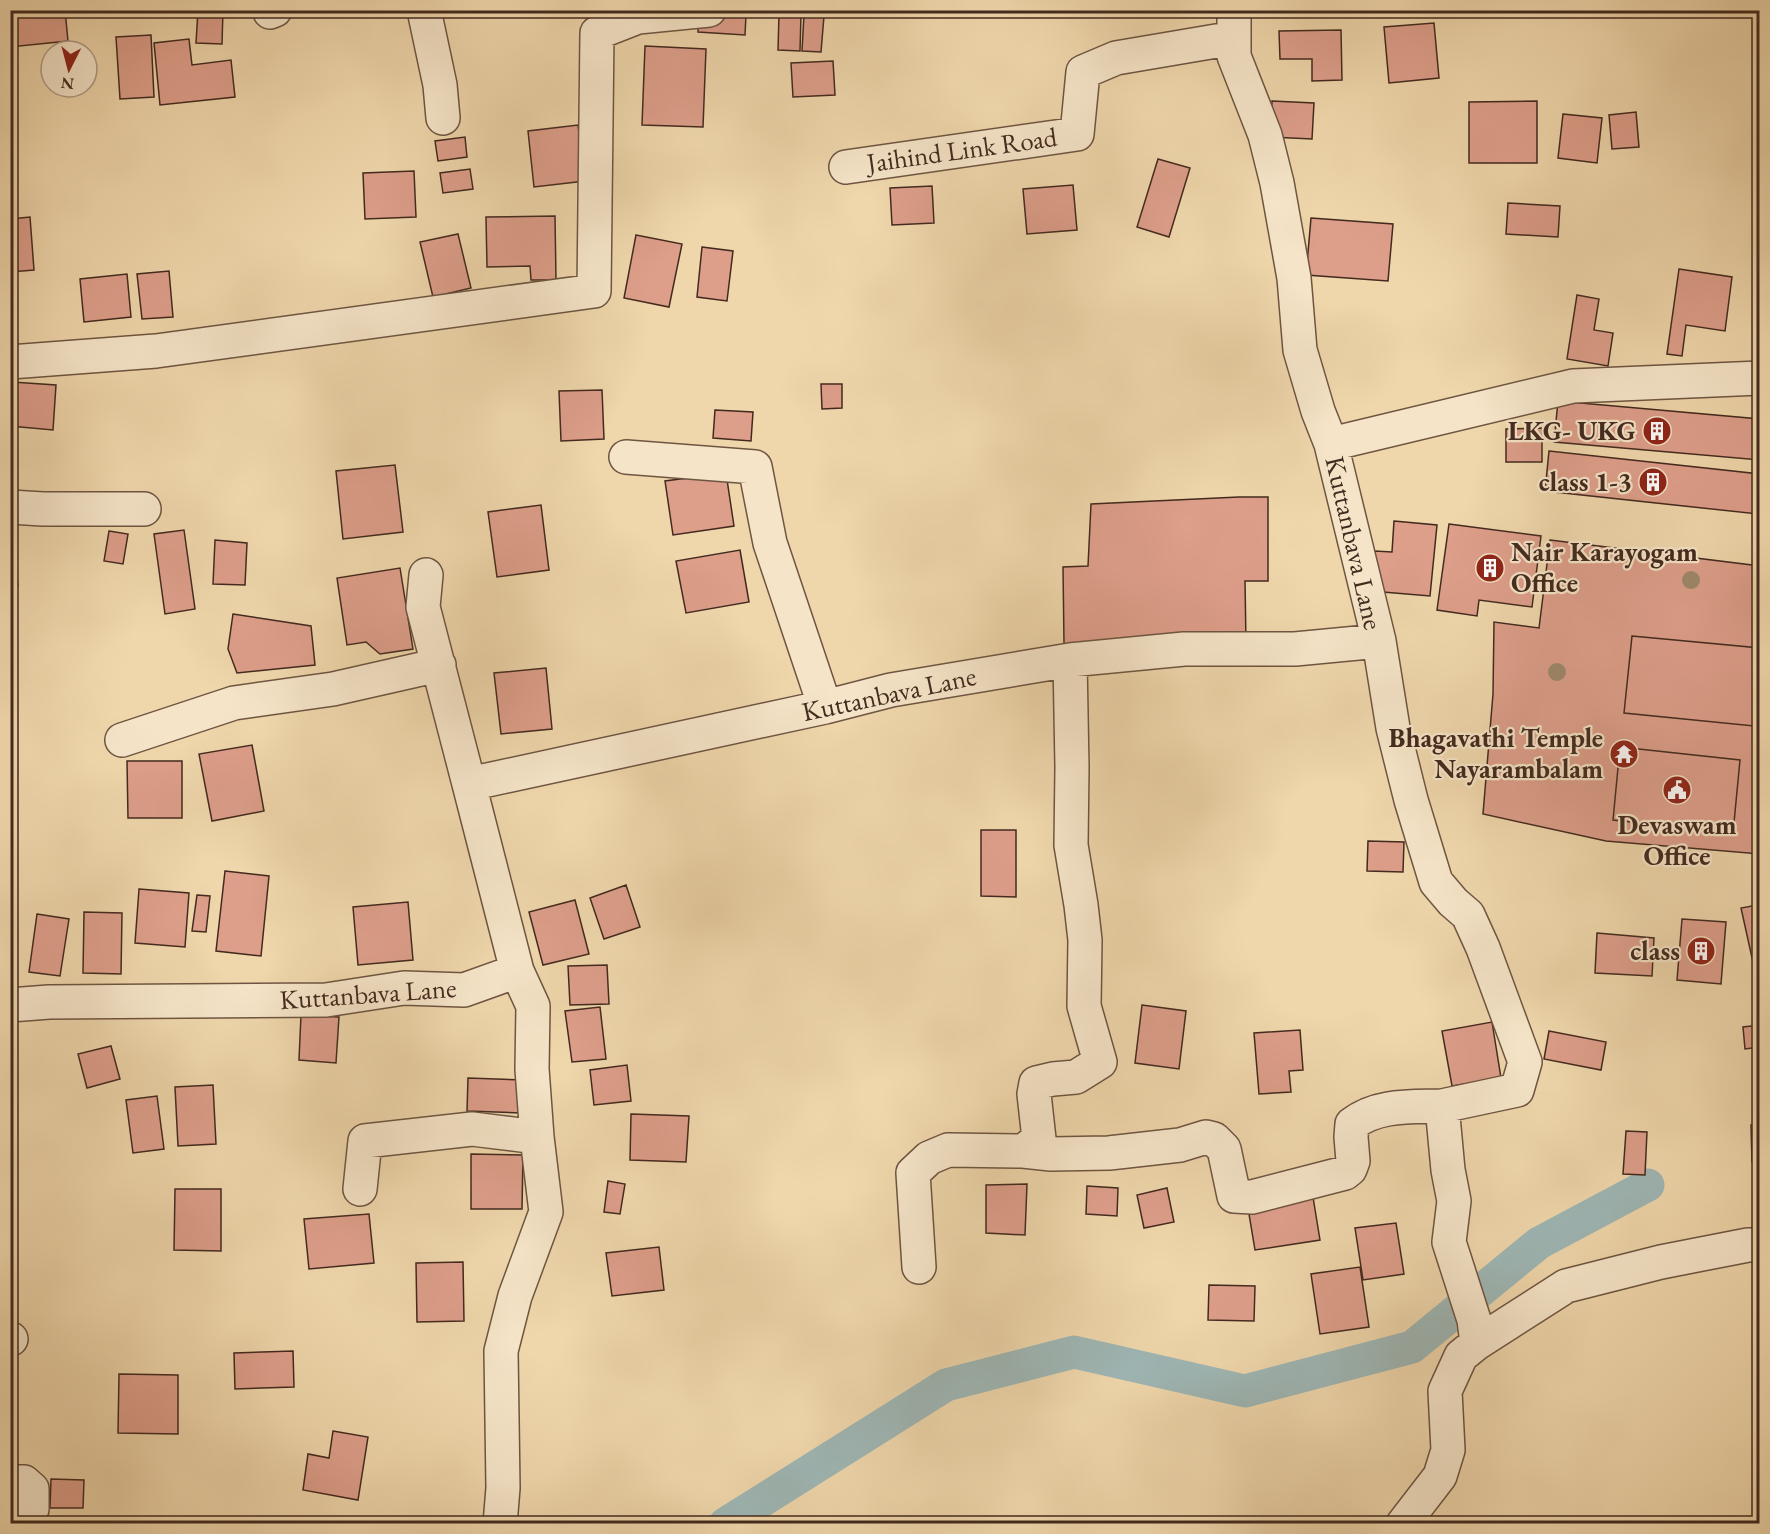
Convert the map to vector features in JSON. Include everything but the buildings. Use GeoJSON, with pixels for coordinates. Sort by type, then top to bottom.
{"type":"FeatureCollection","features":[{"type":"Feature","properties":{"kind":"street"},"geometry":{"type":"LineString","coordinates":[[424,10],[440,85],[443,118]]}},
{"type":"Feature","properties":{"kind":"street"},"geometry":{"type":"LineString","coordinates":[[10,362],[156,351],[594,291],[597,33],[638,17],[709,10]]}},
{"type":"Feature","properties":{"kind":"street"},"geometry":{"type":"LineString","coordinates":[[1234,24],[1234,56],[1265,135],[1276,183],[1294,278],[1300,350],[1318,411],[1331,444]]}},
{"type":"Feature","properties":{"kind":"street","name":"Jaihind Link Road"},"geometry":{"type":"LineString","coordinates":[[846,167],[1077,134],[1083,72],[1116,58],[1234,24]]}},
{"type":"Feature","properties":{"kind":"street","name":"Kuttanbava Lane"},"geometry":{"type":"LineString","coordinates":[[469,784],[825,707],[891,690],[1070,660],[1184,649],[1295,649],[1379,641],[1331,444],[1574,386],[1760,378]]}},
{"type":"Feature","properties":{"kind":"street"},"geometry":{"type":"LineString","coordinates":[[626,457],[755,467],[770,543],[825,707]]}},
{"type":"Feature","properties":{"kind":"street"},"geometry":{"type":"LineString","coordinates":[[10,507],[144,509]]}},
{"type":"Feature","properties":{"kind":"street"},"geometry":{"type":"LineString","coordinates":[[426,575],[423,607],[517,971],[533,1006],[532,1069],[546,1212],[515,1296],[501,1351],[503,1488],[500,1524]]}},
{"type":"Feature","properties":{"kind":"street"},"geometry":{"type":"LineString","coordinates":[[919,1267],[913,1173],[929,1158],[948,1150],[1051,1154],[1150,1149],[1180,1145],[1206,1137],[1214,1139],[1224,1149],[1234,1196],[1252,1197],[1345,1173],[1350,1169],[1353,1161],[1352,1124],[1373,1112],[1397,1107],[1442,1106],[1517,1090],[1525,1062],[1483,948],[1468,915],[1436,882],[1411,801],[1393,728],[1379,641]]}},
{"type":"Feature","properties":{"kind":"street"},"geometry":{"type":"LineString","coordinates":[[1023,1152],[1039,1139],[1034,1094],[1036,1083],[1076,1077],[1100,1062],[1084,1006],[1085,940],[1071,845],[1070,660]]}},
{"type":"Feature","properties":{"kind":"street"},"geometry":{"type":"LineString","coordinates":[[122,740],[234,703],[333,689],[439,665]]}},
{"type":"Feature","properties":{"kind":"street","name":"Kuttanbava Lane"},"geometry":{"type":"LineString","coordinates":[[10,1005],[49,1002],[326,999],[404,988],[464,990],[517,971]]}},
{"type":"Feature","properties":{"kind":"street"},"geometry":{"type":"LineString","coordinates":[[1442,1106],[1448,1170],[1454,1201],[1449,1242],[1475,1332]]}},
{"type":"Feature","properties":{"kind":"street"},"geometry":{"type":"LineString","coordinates":[[360,1189],[364,1141],[472,1129],[537,1137]]}},
{"type":"Feature","properties":{"kind":"street"},"geometry":{"type":"LineString","coordinates":[[1403,1524],[1440,1476],[1448,1450],[1445,1391],[1475,1332],[1566,1286],[1661,1262],[1748,1245],[1760,1245]]}},
{"type":"Feature","properties":{"kind":"street"},"geometry":{"type":"LineString","coordinates":[[10,1482],[24,1482],[32,1489],[32,1509]]}},
{"type":"Feature","properties":{"kind":"waterway"},"geometry":{"type":"LineString","coordinates":[[725,1524],[946,1385],[1074,1352],[1245,1391],[1412,1347],[1539,1243],[1648,1185]]}},
{"type":"Feature","properties":{"kind":"place","name":"LKG- UKG"},"geometry":{"type":"Point","coordinates":[1657,431]}},
{"type":"Feature","properties":{"kind":"place","name":"class 1-3"},"geometry":{"type":"Point","coordinates":[1653,482]}},
{"type":"Feature","properties":{"kind":"place","name":"Nair Karayogam Office"},"geometry":{"type":"Point","coordinates":[1490,568]}},
{"type":"Feature","properties":{"kind":"place","name":"Bhagavathi Temple Nayarambalam"},"geometry":{"type":"Point","coordinates":[1624,754]}},
{"type":"Feature","properties":{"kind":"place","name":"Devaswam Office"},"geometry":{"type":"Point","coordinates":[1677,790]}},
{"type":"Feature","properties":{"kind":"place","name":"class"},"geometry":{"type":"Point","coordinates":[1701,951]}}]}
